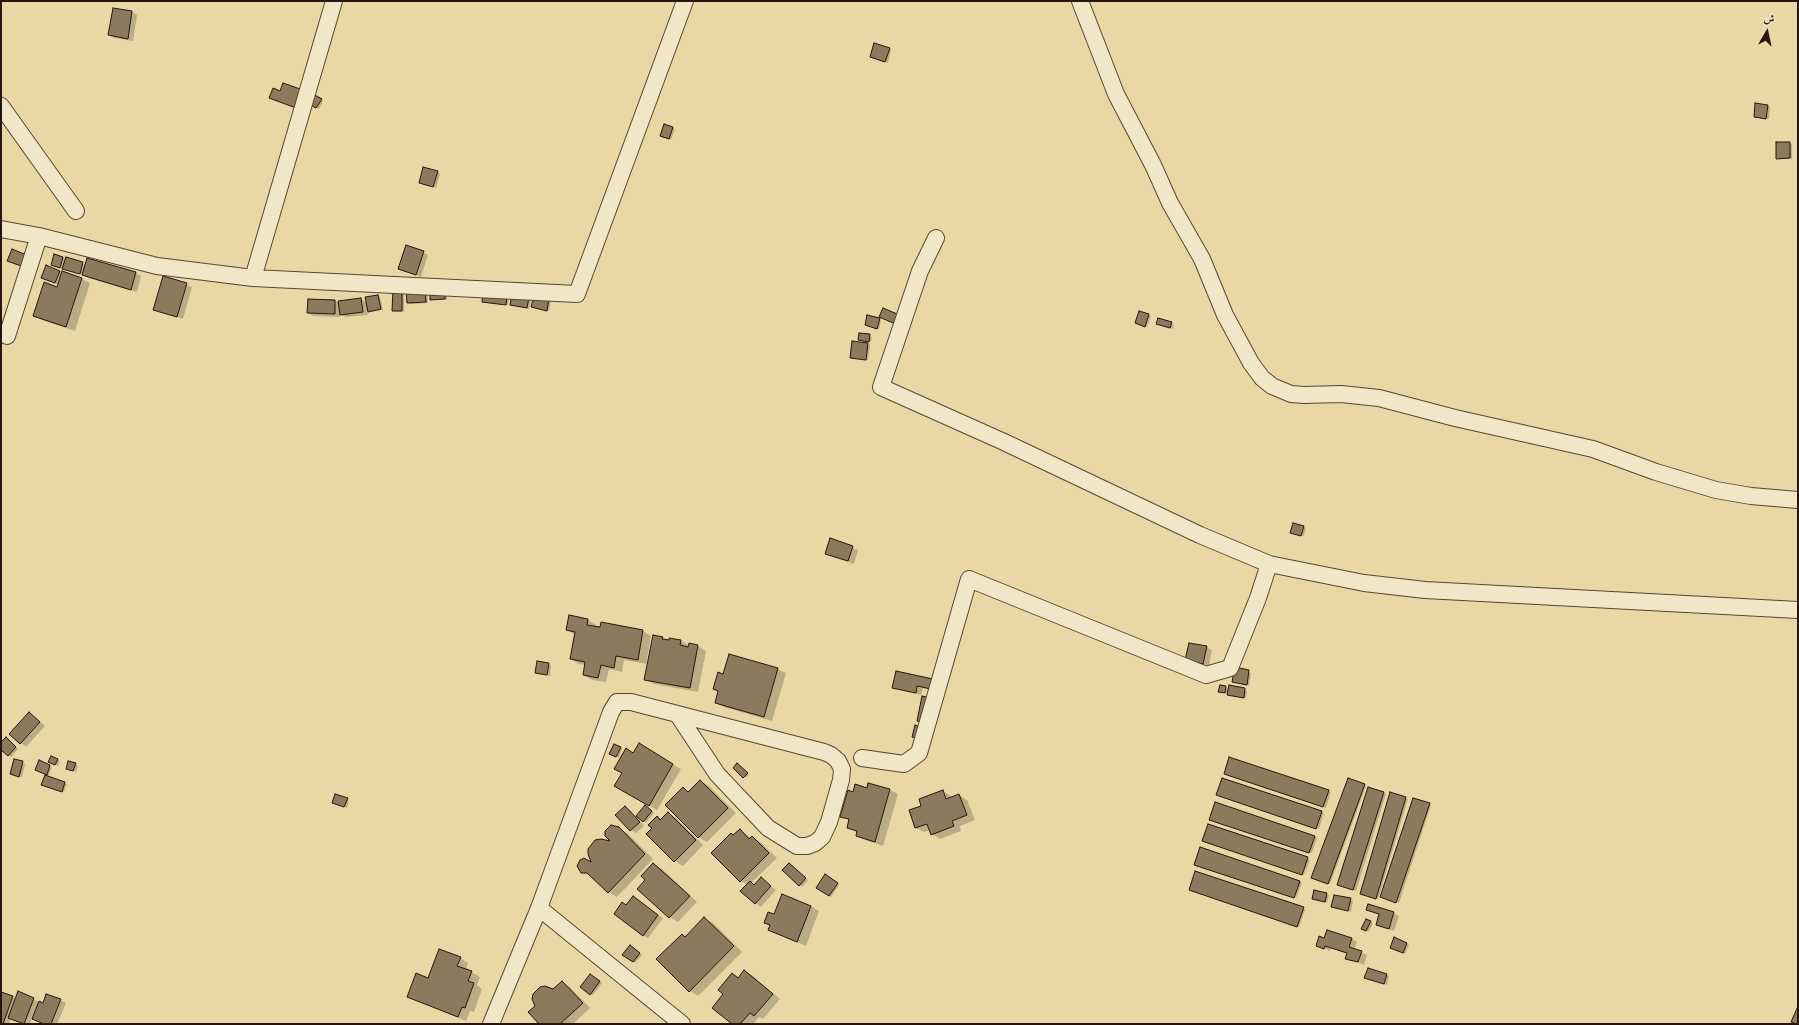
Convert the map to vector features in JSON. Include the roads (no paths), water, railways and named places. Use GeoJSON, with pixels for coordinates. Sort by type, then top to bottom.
{"type":"FeatureCollection","features":[{"type":"Feature","properties":{"kind":"street"},"geometry":{"type":"LineString","coordinates":[[253,278],[334,1]]}},
{"type":"Feature","properties":{"kind":"street"},"geometry":{"type":"LineString","coordinates":[[1,229],[39,236],[157,266],[253,278],[577,294],[684,1]]}},
{"type":"Feature","properties":{"kind":"street"},"geometry":{"type":"LineString","coordinates":[[1080,1],[1116,94],[1153,165],[1170,203],[1202,259],[1225,315],[1251,363],[1262,378],[1272,386],[1291,394],[1341,394],[1379,398],[1462,420],[1593,449],[1688,483],[1716,490],[1751,496],[1798,500]]}},
{"type":"Feature","properties":{"kind":"street"},"geometry":{"type":"LineString","coordinates":[[1,106],[76,211]]}},
{"type":"Feature","properties":{"kind":"street"},"geometry":{"type":"LineString","coordinates":[[8,336],[39,236]]}},
{"type":"Feature","properties":{"kind":"street"},"geometry":{"type":"LineString","coordinates":[[936,238],[920,271],[881,387],[1004,442],[1200,535],[1269,564],[1364,582],[1425,590],[1798,610]]}},
{"type":"Feature","properties":{"kind":"street"},"geometry":{"type":"LineString","coordinates":[[862,758],[904,764],[919,753],[969,579],[1206,675],[1230,668],[1258,598],[1269,564]]}},
{"type":"Feature","properties":{"kind":"street"},"geometry":{"type":"LineString","coordinates":[[491,1024],[539,908],[617,702],[626,701],[824,752],[838,761],[842,769],[841,780],[829,822],[822,837],[807,846],[797,846],[768,828],[717,774],[678,715]]}},
{"type":"Feature","properties":{"kind":"street"},"geometry":{"type":"LineString","coordinates":[[539,908],[682,1024]]}}]}
